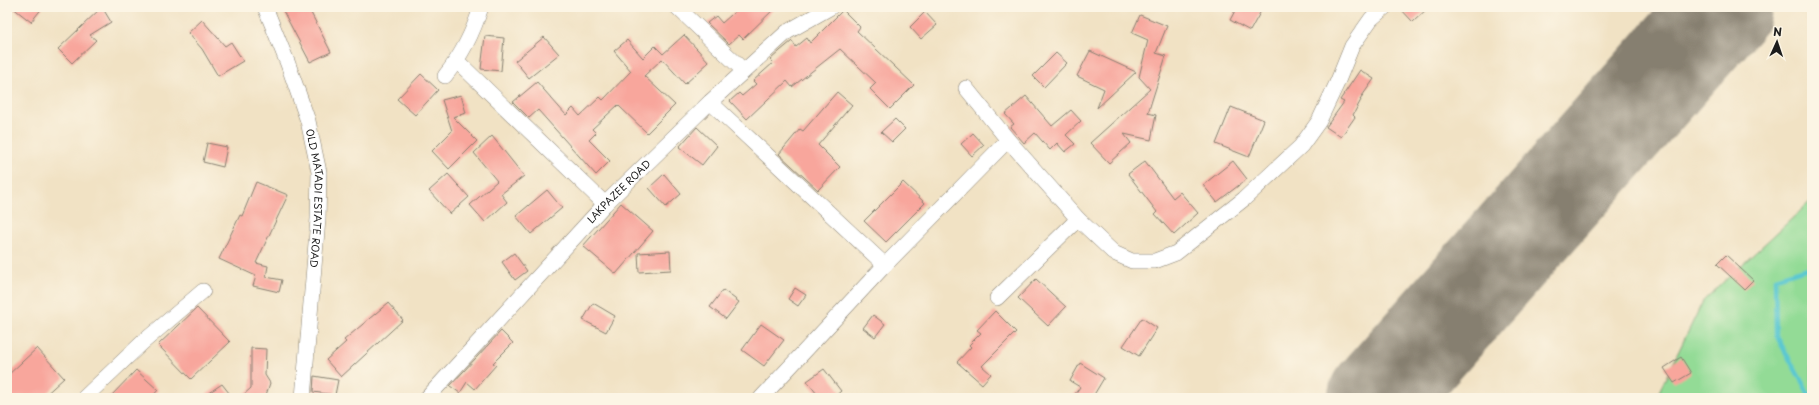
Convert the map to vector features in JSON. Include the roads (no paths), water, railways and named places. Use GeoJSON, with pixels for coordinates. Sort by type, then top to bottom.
{"type":"FeatureCollection","features":[{"type":"Feature","properties":{"kind":"street","name":"OLD MATADI ESTATE ROAD"},"geometry":{"type":"LineString","coordinates":[[265,7],[288,64],[308,121],[319,172],[318,219],[303,398]]}},
{"type":"Feature","properties":{"kind":"street"},"geometry":{"type":"LineString","coordinates":[[445,76],[457,61],[474,30],[480,7]]}},
{"type":"Feature","properties":{"kind":"street"},"geometry":{"type":"LineString","coordinates":[[678,7],[744,71]]}},
{"type":"Feature","properties":{"kind":"street","name":"LAKPAZEE ROAD"},"geometry":{"type":"LineString","coordinates":[[436,395],[604,204],[710,102],[787,32],[831,7]]}},
{"type":"Feature","properties":{"kind":"street"},"geometry":{"type":"LineString","coordinates":[[966,88],[1008,140],[1078,219],[1114,253],[1132,261],[1156,261],[1176,253],[1244,198],[1301,146],[1319,121],[1338,83],[1352,46],[1371,19],[1385,7]]}},
{"type":"Feature","properties":{"kind":"street"},"geometry":{"type":"LineString","coordinates":[[457,61],[604,204]]}},
{"type":"Feature","properties":{"kind":"street"},"geometry":{"type":"LineString","coordinates":[[710,102],[885,265]]}},
{"type":"Feature","properties":{"kind":"street"},"geometry":{"type":"LineString","coordinates":[[761,398],[885,265],[1008,140]]}},
{"type":"Feature","properties":{"kind":"street"},"geometry":{"type":"LineString","coordinates":[[997,298],[1078,219]]}},
{"type":"Feature","properties":{"kind":"street"},"geometry":{"type":"LineString","coordinates":[[84,398],[142,343],[203,291]]}},
{"type":"Feature","properties":{"kind":"waterway"},"geometry":{"type":"LineString","coordinates":[[1811,398],[1776,335],[1775,278],[1812,267]]}}]}
